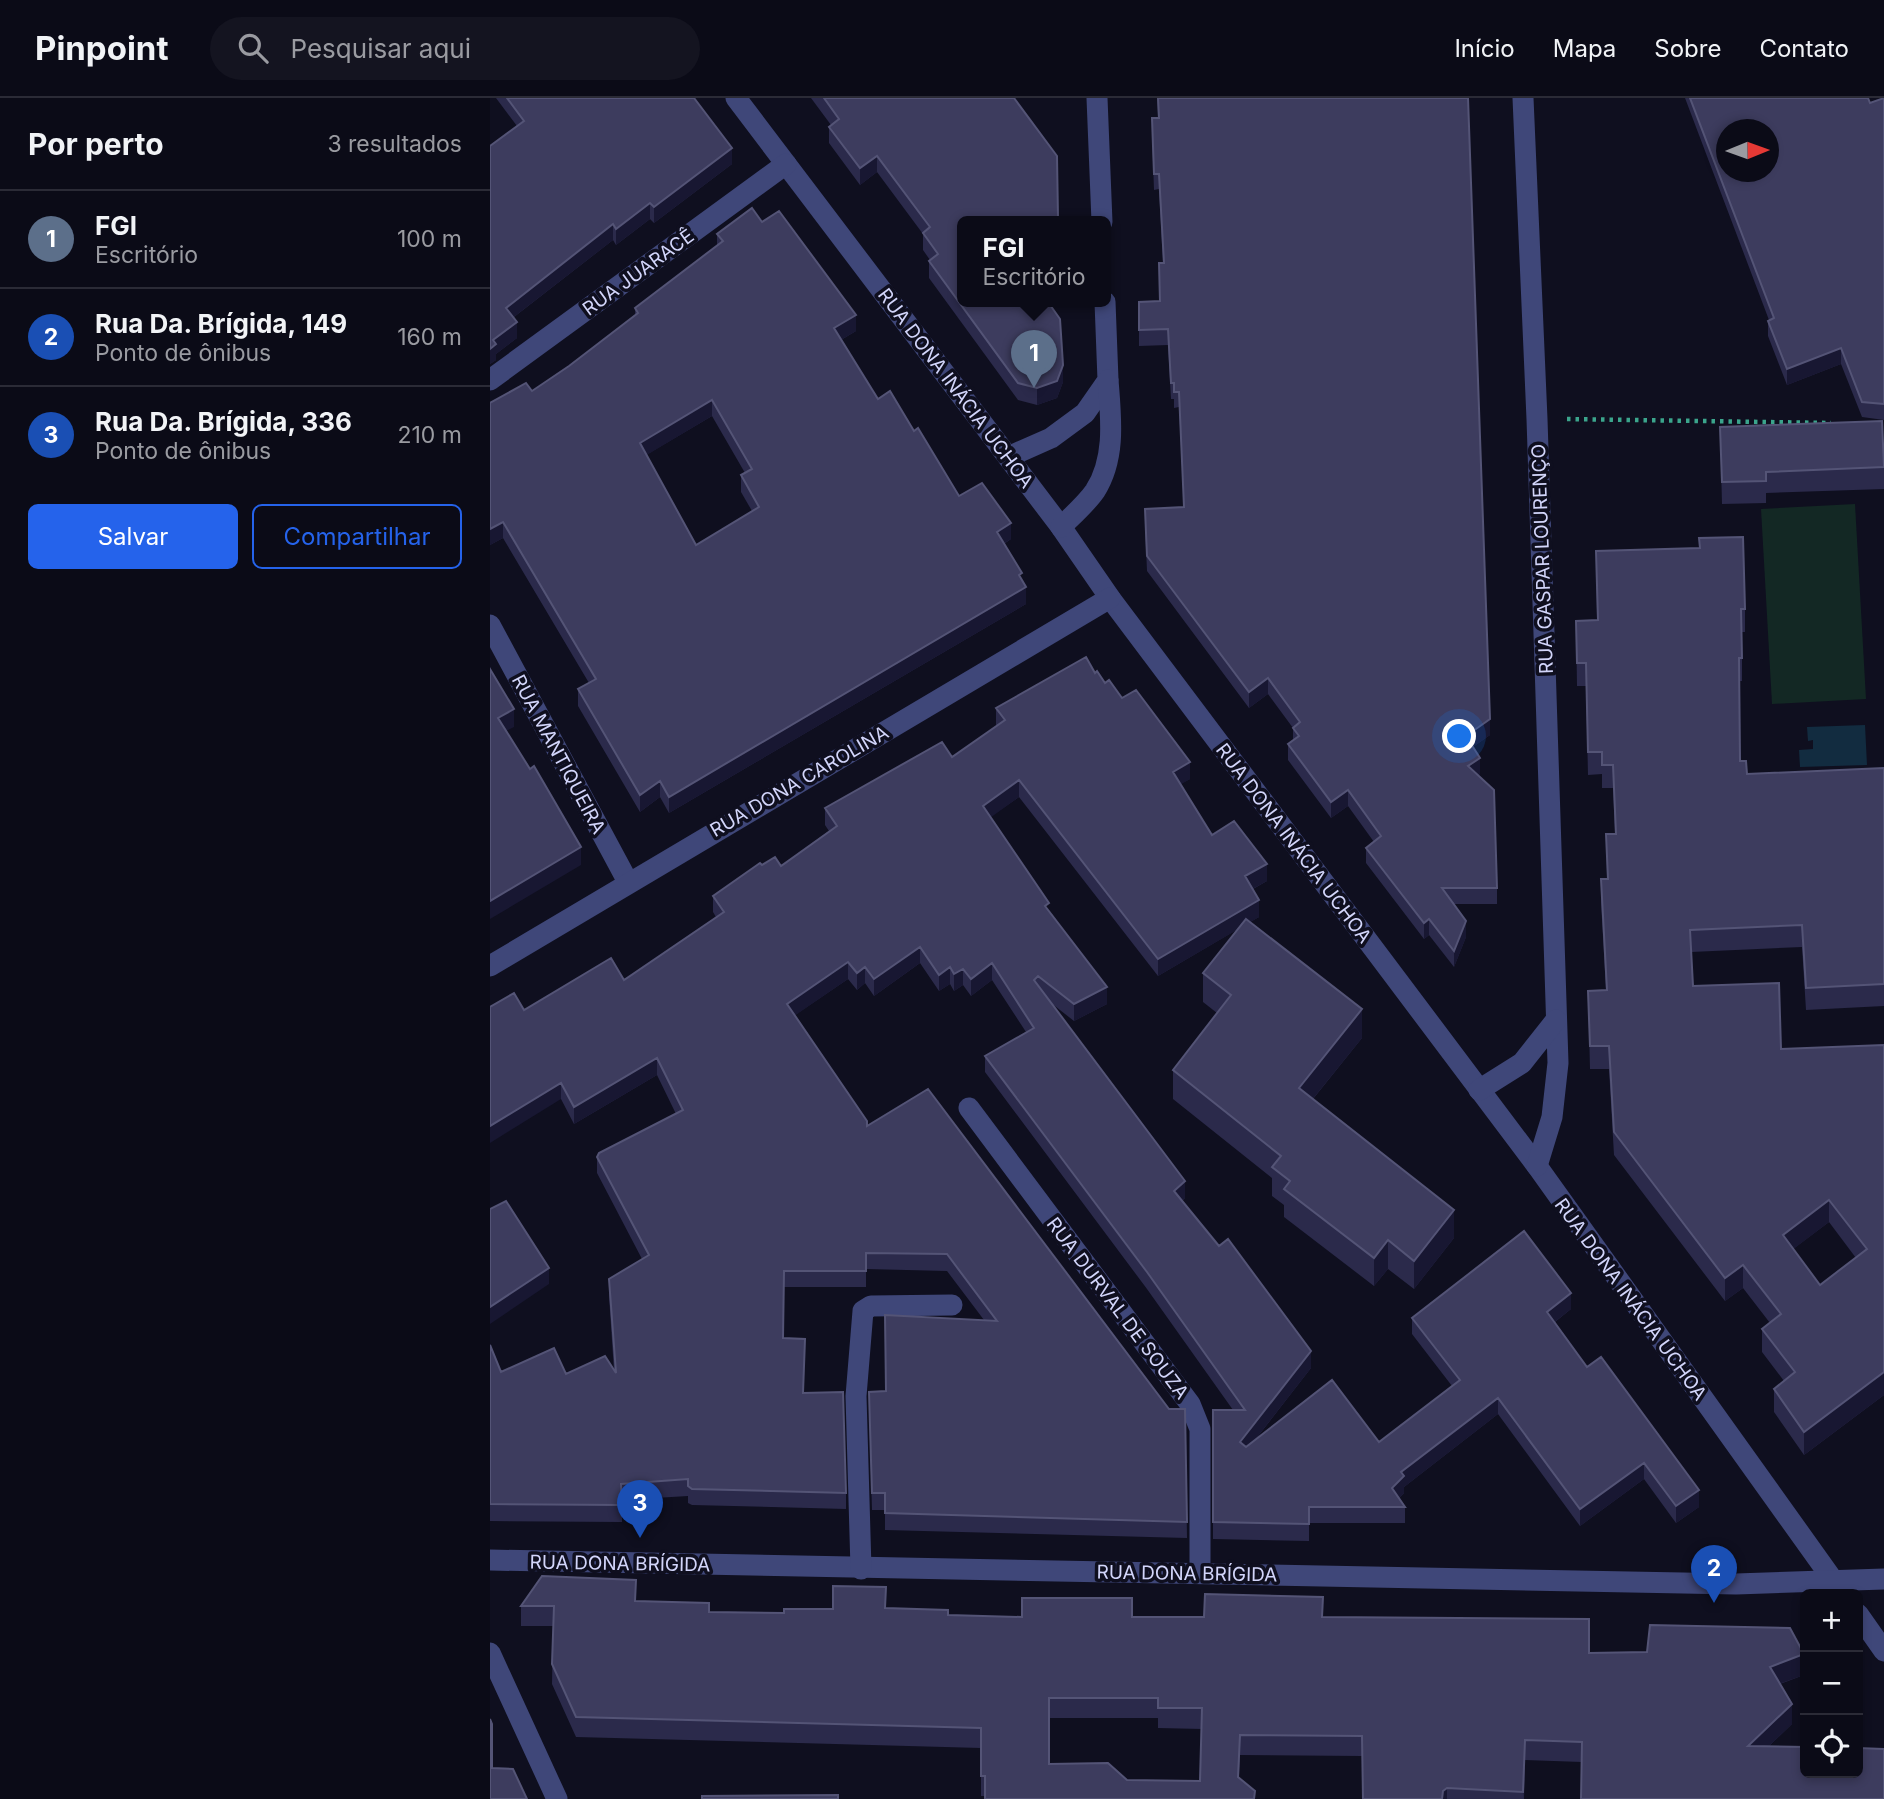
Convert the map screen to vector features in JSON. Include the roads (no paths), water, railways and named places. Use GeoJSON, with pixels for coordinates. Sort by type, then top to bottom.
{"type":"FeatureCollection","features":[{"type":"Feature","properties":{"kind":"street","name":"RUA DONA INÁCIA UCHOA"},"geometry":{"type":"LineString","coordinates":[[736,98],[1061,527],[1110,598],[1537,1166],[1838,1586]]}},
{"type":"Feature","properties":{"kind":"street"},"geometry":{"type":"LineString","coordinates":[[1097,98],[1102,216]]}},
{"type":"Feature","properties":{"kind":"street","name":"RUA GASPAR LOURENÇO"},"geometry":{"type":"LineString","coordinates":[[1523,98],[1537,419],[1558,1063],[1552,1117],[1537,1166]]}},
{"type":"Feature","properties":{"kind":"street","name":"RUA JUARACÊ"},"geometry":{"type":"LineString","coordinates":[[490,380],[786,164]]}},
{"type":"Feature","properties":{"kind":"street"},"geometry":{"type":"LineString","coordinates":[[1061,527],[1094,492],[1108,463],[1112,431],[1105,307]]}},
{"type":"Feature","properties":{"kind":"street"},"geometry":{"type":"LineString","coordinates":[[1007,457],[1051,438],[1085,413],[1108,380]]}},
{"type":"Feature","properties":{"kind":"street","name":"RUA DONA CAROLINA"},"geometry":{"type":"LineString","coordinates":[[490,967],[628,882],[1110,598]]}},
{"type":"Feature","properties":{"kind":"street","name":"RUA MANTIQUEIRA"},"geometry":{"type":"LineString","coordinates":[[490,625],[628,882]]}},
{"type":"Feature","properties":{"kind":"street"},"geometry":{"type":"LineString","coordinates":[[1479,1090],[1522,1063],[1556,1020]]}},
{"type":"Feature","properties":{"kind":"street","name":"RUA DURVAL DE SOUZA"},"geometry":{"type":"LineString","coordinates":[[969,1108],[1190,1404],[1200,1429],[1200,1573]]}},
{"type":"Feature","properties":{"kind":"street"},"geometry":{"type":"LineString","coordinates":[[860,1569],[856,1396],[863,1311],[871,1306],[952,1305]]}},
{"type":"Feature","properties":{"kind":"street","name":"RUA DONA BRÍGIDA"},"geometry":{"type":"LineString","coordinates":[[490,1560],[1838,1586],[1884,1579]]}},
{"type":"Feature","properties":{"kind":"street"},"geometry":{"type":"LineString","coordinates":[[1863,1621],[1884,1651]]}},
{"type":"Feature","properties":{"kind":"street"},"geometry":{"type":"LineString","coordinates":[[490,1653],[557,1799]]}},
{"type":"Feature","properties":{"kind":"water"},"geometry":{"type":"Polygon","coordinates":[[[1865,725],[1867,765],[1800,767],[1799,750],[1813,749],[1813,740],[1808,741],[1807,727],[1865,725]]]}},
{"type":"Feature","properties":{"kind":"place","name":"FGI"},"geometry":{"type":"Point","coordinates":[1034,388]}},
{"type":"Feature","properties":{"kind":"place","name":"Rua Da. Brígida, 336"},"geometry":{"type":"Point","coordinates":[640,1538]}},
{"type":"Feature","properties":{"kind":"place","name":"Rua Da. Brígida, 149"},"geometry":{"type":"Point","coordinates":[1714,1603]}}]}
